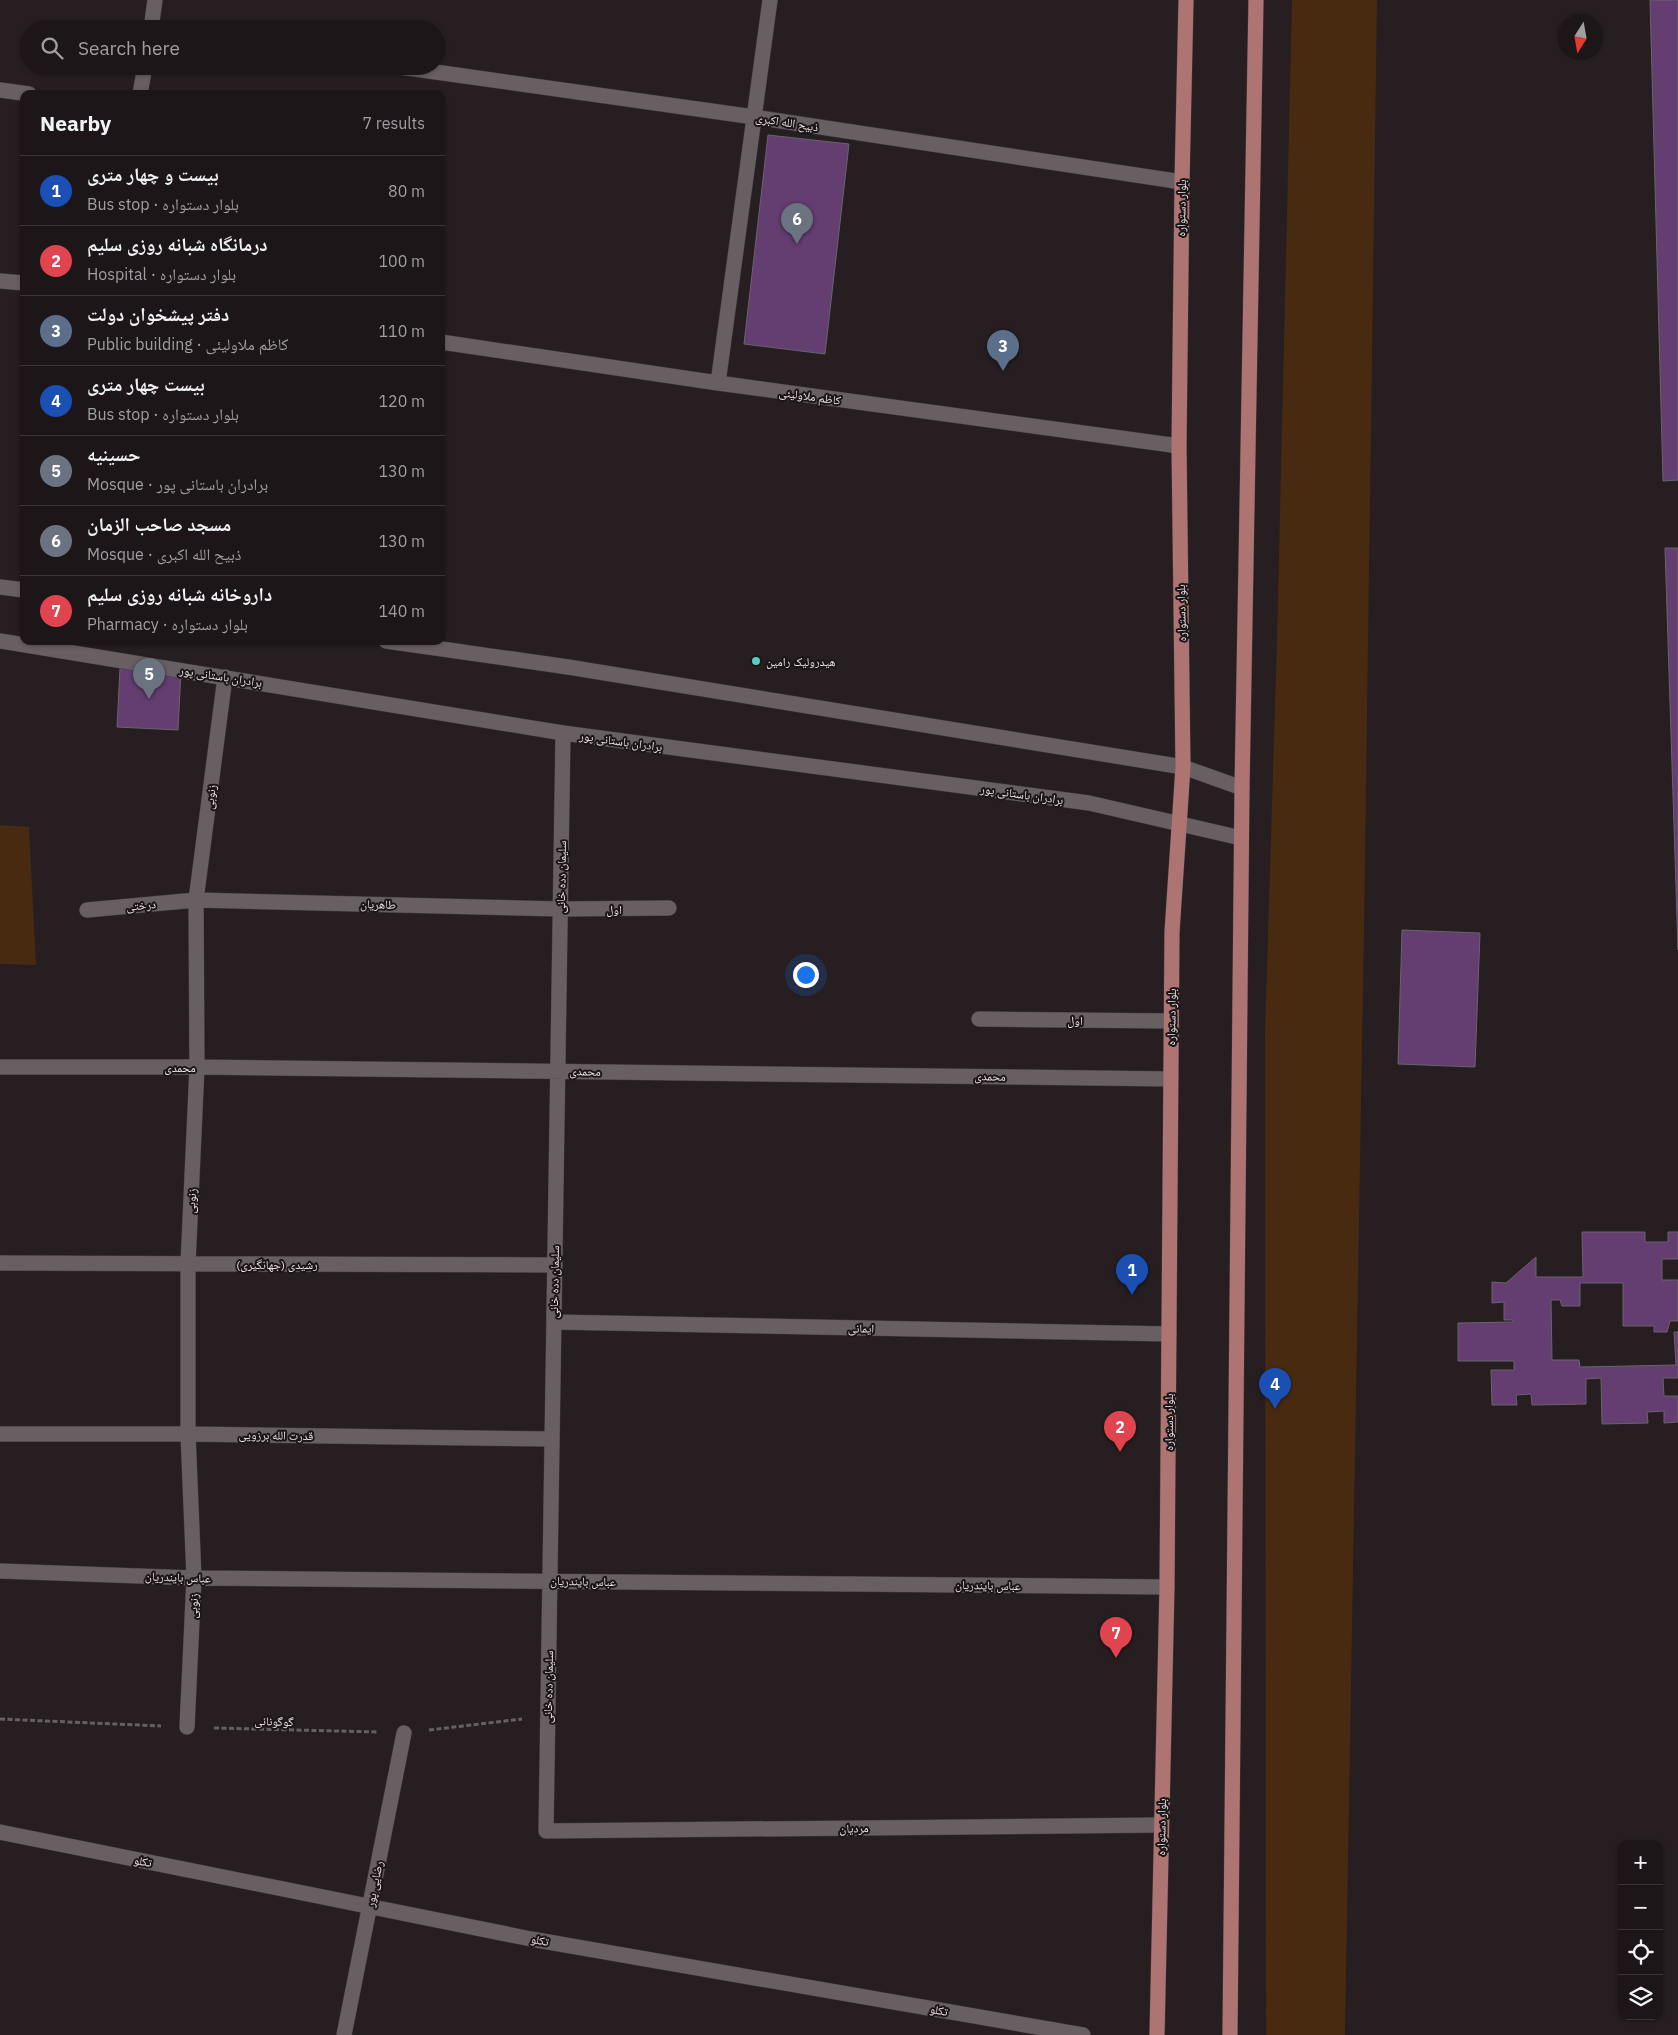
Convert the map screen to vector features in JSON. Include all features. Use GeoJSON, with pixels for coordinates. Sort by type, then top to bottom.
{"type":"FeatureCollection","features":[{"type":"Feature","properties":{"kind":"main road","name":"بلوار دستواره"},"geometry":{"type":"LineString","coordinates":[[1157,2035],[1167,1587],[1172,932],[1183,767],[1179,446],[1186,0]]}},
{"type":"Feature","properties":{"kind":"main road"},"geometry":{"type":"LineString","coordinates":[[1230,2035],[1242,788],[1256,0]]}},
{"type":"Feature","properties":{"kind":"street"},"geometry":{"type":"LineString","coordinates":[[152,20],[155,0]]}},
{"type":"Feature","properties":{"kind":"street"},"geometry":{"type":"LineString","coordinates":[[718,383],[770,0]]}},
{"type":"Feature","properties":{"kind":"street","name":"ذبیح الله اکبری"},"geometry":{"type":"LineString","coordinates":[[445,73],[754,117],[1182,182]]}},
{"type":"Feature","properties":{"kind":"street"},"geometry":{"type":"LineString","coordinates":[[141,90],[143,75]]}},
{"type":"Feature","properties":{"kind":"street"},"geometry":{"type":"LineString","coordinates":[[0,90],[20,93]]}},
{"type":"Feature","properties":{"kind":"street"},"geometry":{"type":"LineString","coordinates":[[0,281],[20,283]]}},
{"type":"Feature","properties":{"kind":"street","name":"کاظم ملاولیئی"},"geometry":{"type":"LineString","coordinates":[[445,343],[718,383],[1179,446]]}},
{"type":"Feature","properties":{"kind":"street"},"geometry":{"type":"LineString","coordinates":[[0,587],[20,590]]}},
{"type":"Feature","properties":{"kind":"street","name":"برادران باستانی پور"},"geometry":{"type":"LineString","coordinates":[[0,642],[563,733],[1089,803],[1242,838]]}},
{"type":"Feature","properties":{"kind":"street"},"geometry":{"type":"LineString","coordinates":[[414,645],[568,667],[1183,767],[1242,788]]}},
{"type":"Feature","properties":{"kind":"street","name":"زنوبی"},"geometry":{"type":"LineString","coordinates":[[187,1727],[194,1578],[188,1434],[188,1264],[197,1067],[196,900],[225,677]]}},
{"type":"Feature","properties":{"kind":"street","name":"سلیمان دده خانی"},"geometry":{"type":"LineString","coordinates":[[546,1831],[563,733]]}},
{"type":"Feature","properties":{"kind":"street","name":"طاهریان"},"geometry":{"type":"LineString","coordinates":[[196,900],[560,909]]}},
{"type":"Feature","properties":{"kind":"street","name":"درختی"},"geometry":{"type":"LineString","coordinates":[[86,910],[196,900]]}},
{"type":"Feature","properties":{"kind":"street","name":"اول"},"geometry":{"type":"LineString","coordinates":[[560,909],[669,908]]}},
{"type":"Feature","properties":{"kind":"street","name":"اول"},"geometry":{"type":"LineString","coordinates":[[979,1019],[1171,1021]]}},
{"type":"Feature","properties":{"kind":"street","name":"محمدی"},"geometry":{"type":"LineString","coordinates":[[0,1067],[197,1067],[1170,1078]]}},
{"type":"Feature","properties":{"kind":"street","name":"رشیدی (جهانگیری)"},"geometry":{"type":"LineString","coordinates":[[0,1263],[554,1265]]}},
{"type":"Feature","properties":{"kind":"street","name":"ایمانی"},"geometry":{"type":"LineString","coordinates":[[554,1322],[1169,1334]]}},
{"type":"Feature","properties":{"kind":"street","name":"قدرت الله برزویی"},"geometry":{"type":"LineString","coordinates":[[0,1434],[188,1434],[552,1439]]}},
{"type":"Feature","properties":{"kind":"street","name":"عباس بایندریان"},"geometry":{"type":"LineString","coordinates":[[0,1571],[194,1578],[1167,1587]]}},
{"type":"Feature","properties":{"kind":"street","name":"رضایی پور"},"geometry":{"type":"LineString","coordinates":[[344,2035],[404,1733]]}},
{"type":"Feature","properties":{"kind":"street","name":"مردیان"},"geometry":{"type":"LineString","coordinates":[[546,1831],[1161,1825]]}},
{"type":"Feature","properties":{"kind":"street","name":"تکلو"},"geometry":{"type":"LineString","coordinates":[[0,1832],[531,1939],[1083,2035]]}},
{"type":"Feature","properties":{"kind":"path","name":"گوگونانی"},"geometry":{"type":"LineString","coordinates":[[0,1719],[187,1727],[404,1733],[548,1716]]}},
{"type":"Feature","properties":{"kind":"shaded area"},"geometry":{"type":"Polygon","coordinates":[[[1292,0],[1377,0],[1364,931],[1345,2035],[1266,2035],[1265,1032],[1277,640],[1292,0]]]}},
{"type":"Feature","properties":{"kind":"shaded area"},"geometry":{"type":"Polygon","coordinates":[[[0,825],[29,827],[36,965],[0,964],[0,825]]]}},
{"type":"Feature","properties":{"kind":"building"},"geometry":{"type":"Polygon","coordinates":[[[1650,0],[1678,0],[1678,480],[1663,481],[1650,0]]]}},
{"type":"Feature","properties":{"kind":"building"},"geometry":{"type":"Polygon","coordinates":[[[768,135],[849,144],[825,354],[744,344],[768,135]]]}},
{"type":"Feature","properties":{"kind":"building"},"geometry":{"type":"Polygon","coordinates":[[[1665,548],[1678,548],[1678,950],[1665,548]]]}},
{"type":"Feature","properties":{"kind":"building"},"geometry":{"type":"Polygon","coordinates":[[[120,668],[181,671],[178,730],[117,727],[120,668]]]}},
{"type":"Feature","properties":{"kind":"building"},"geometry":{"type":"Polygon","coordinates":[[[1402,930],[1480,933],[1475,1067],[1398,1064],[1402,930]]]}},
{"type":"Feature","properties":{"kind":"building"},"geometry":{"type":"Polygon","coordinates":[[[1582,1232],[1645,1232],[1645,1242],[1668,1242],[1668,1232],[1678,1232],[1678,1259],[1662,1259],[1662,1280],[1678,1280],[1678,1321],[1670,1321],[1667,1332],[1654,1332],[1654,1326],[1623,1326],[1623,1283],[1580,1283],[1580,1306],[1562,1306],[1560,1300],[1551,1300],[1552,1360],[1579,1360],[1580,1367],[1676,1365],[1674,1332],[1678,1332],[1678,1378],[1663,1378],[1664,1396],[1678,1396],[1678,1422],[1664,1423],[1664,1411],[1647,1412],[1648,1423],[1602,1424],[1601,1378],[1586,1379],[1586,1404],[1532,1405],[1531,1394],[1516,1395],[1517,1405],[1492,1405],[1491,1370],[1514,1370],[1514,1361],[1458,1361],[1458,1323],[1513,1322],[1513,1320],[1504,1320],[1504,1302],[1492,1303],[1492,1282],[1506,1283],[1536,1257],[1536,1277],[1583,1277],[1582,1232]]]}},
{"type":"Feature","properties":{"kind":"place","name":"مسجد صاحب الزمان"},"geometry":{"type":"Point","coordinates":[797,244]}},
{"type":"Feature","properties":{"kind":"place","name":"دفتر پیشخوان دولت"},"geometry":{"type":"Point","coordinates":[1003,371]}},
{"type":"Feature","properties":{"kind":"place","name":"هیدرولیک رامین"},"geometry":{"type":"Point","coordinates":[756,661]}},
{"type":"Feature","properties":{"kind":"place","name":"حسینیه"},"geometry":{"type":"Point","coordinates":[149,699]}},
{"type":"Feature","properties":{"kind":"place","name":"بیست و چهار متری"},"geometry":{"type":"Point","coordinates":[1132,1295]}},
{"type":"Feature","properties":{"kind":"place","name":"بیست چهار متری"},"geometry":{"type":"Point","coordinates":[1275,1409]}},
{"type":"Feature","properties":{"kind":"place","name":"درمانگاه شبانه روزی سلیم"},"geometry":{"type":"Point","coordinates":[1120,1452]}},
{"type":"Feature","properties":{"kind":"place","name":"داروخانه شبانه روزی سلیم"},"geometry":{"type":"Point","coordinates":[1116,1658]}}]}
